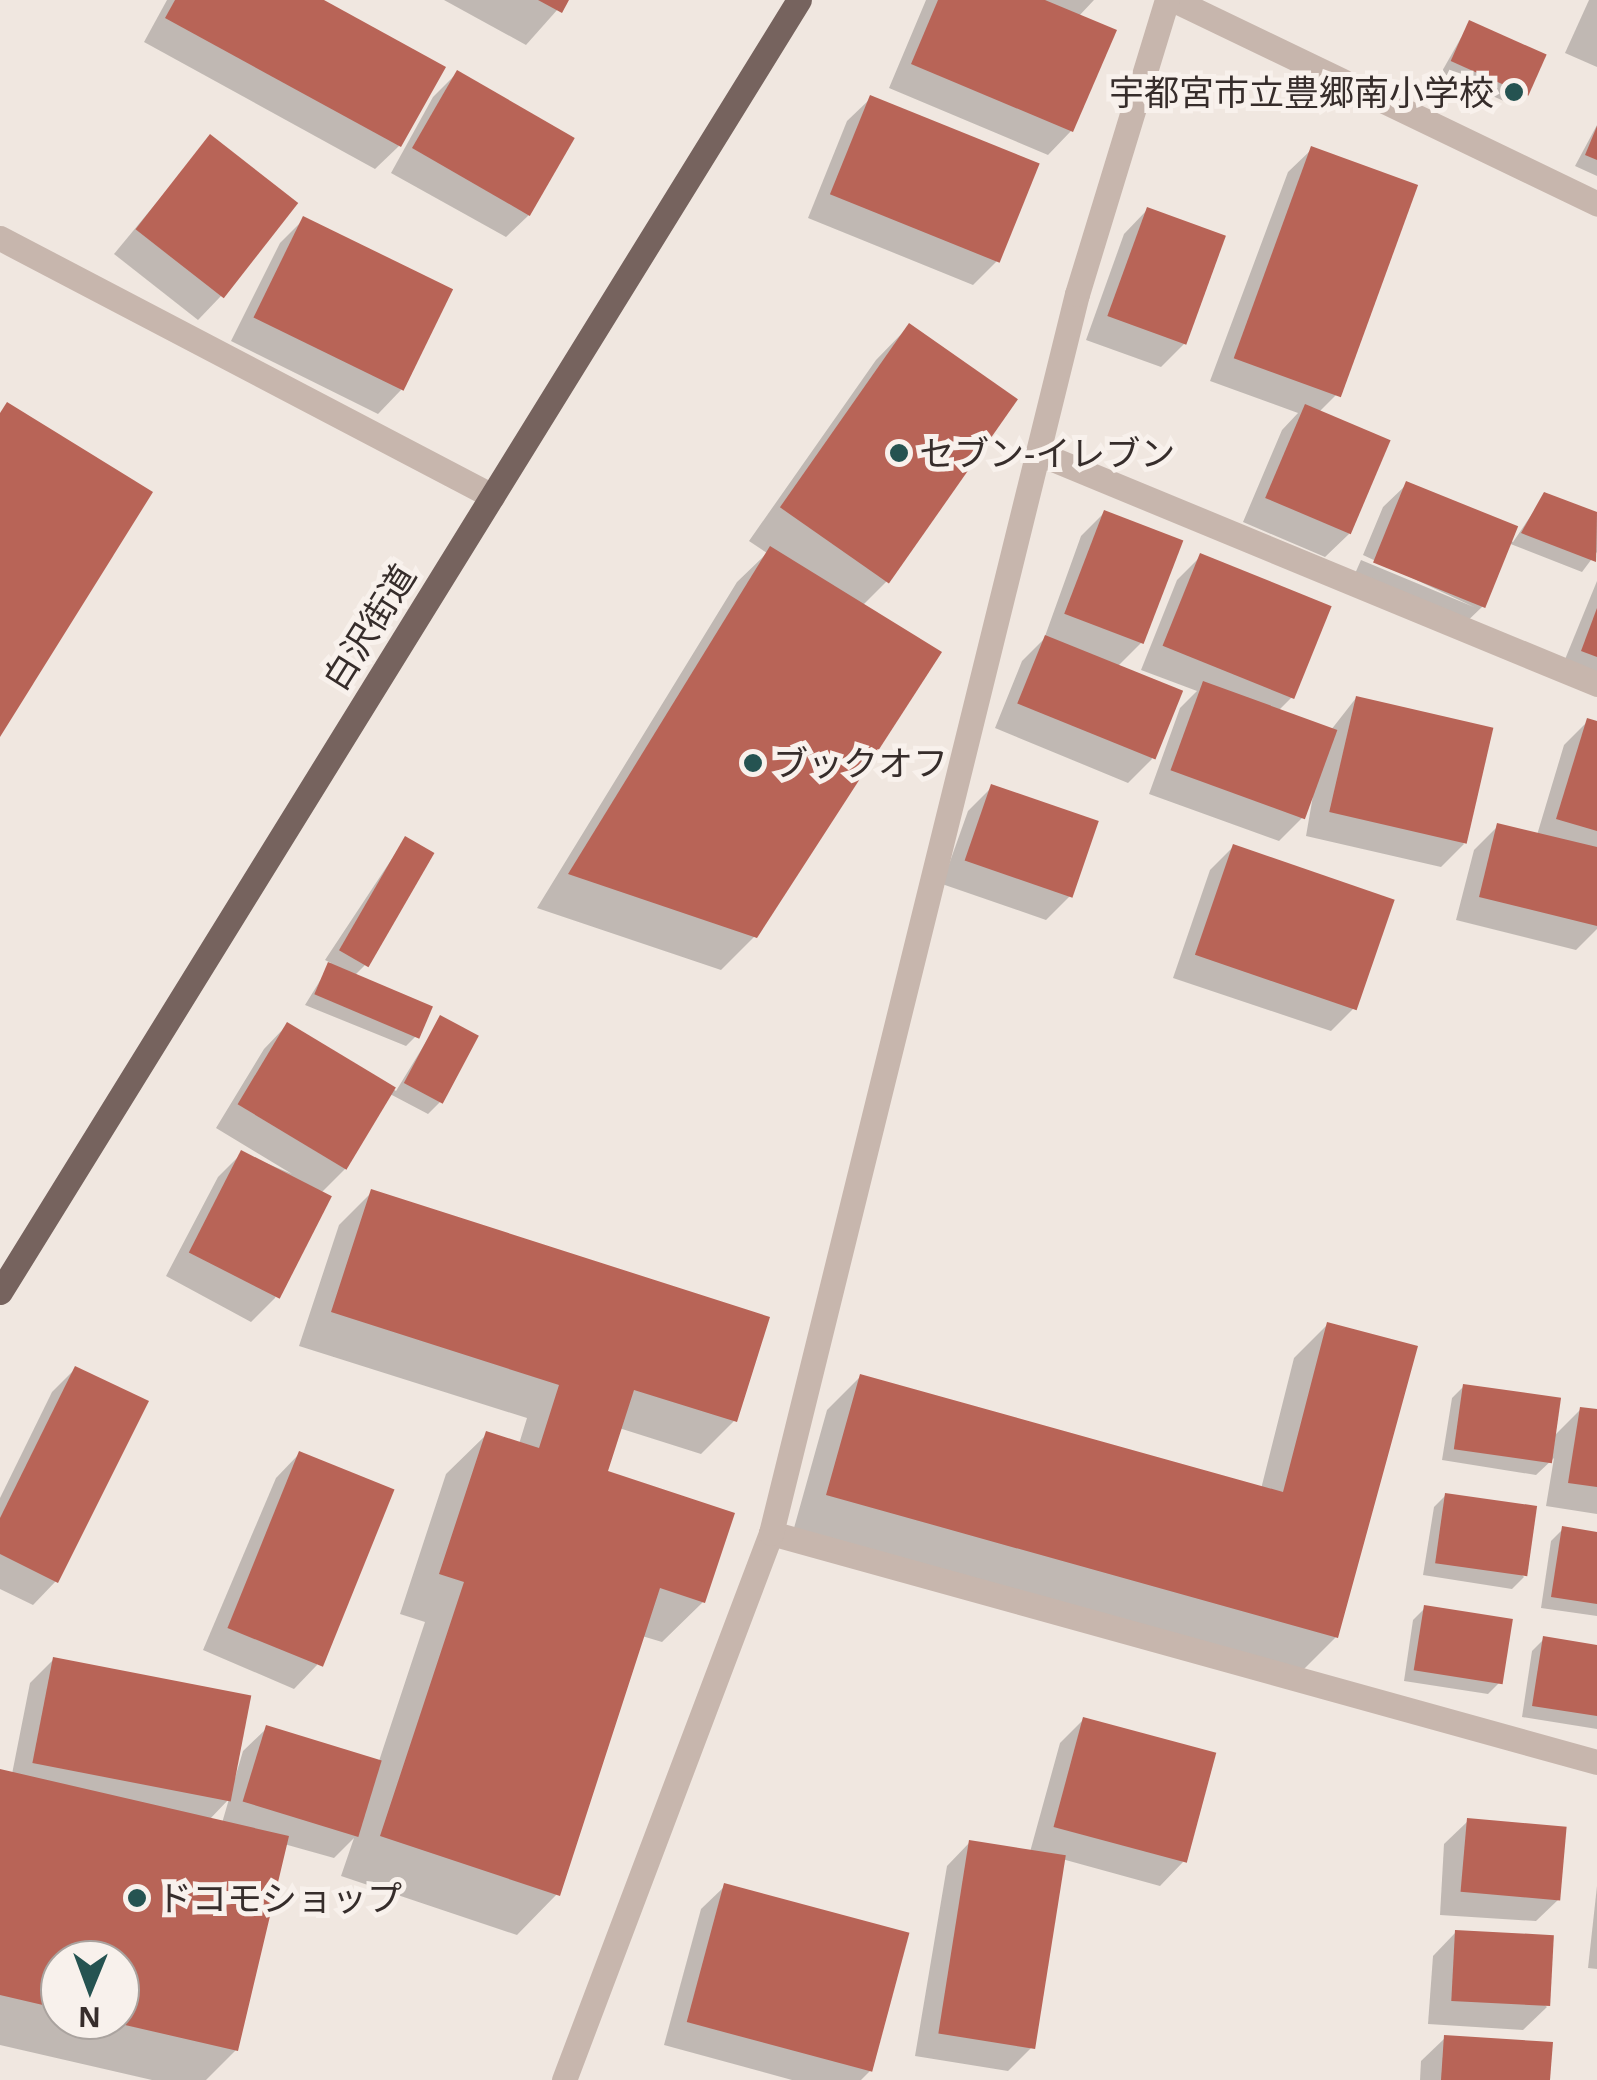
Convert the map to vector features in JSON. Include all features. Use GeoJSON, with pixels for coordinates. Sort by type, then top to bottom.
{"type":"FeatureCollection","features":[{"type":"Feature","properties":{"kind":"main road","name":"白沢街道"},"geometry":{"type":"LineString","coordinates":[[0,1292],[800,0]]}},
{"type":"Feature","properties":{"kind":"street"},"geometry":{"type":"LineString","coordinates":[[564,2080],[771,1534],[1077,294],[1171,0],[1597,204]]}},
{"type":"Feature","properties":{"kind":"street"},"geometry":{"type":"LineString","coordinates":[[0,238],[492,496]]}},
{"type":"Feature","properties":{"kind":"street"},"geometry":{"type":"LineString","coordinates":[[1038,453],[1597,684]]}},
{"type":"Feature","properties":{"kind":"street"},"geometry":{"type":"LineString","coordinates":[[771,1534],[1597,1762]]}},
{"type":"Feature","properties":{"kind":"building"},"geometry":{"type":"Polygon","coordinates":[[[175,0],[324,0],[446,67],[401,147],[165,18],[175,0]]]}},
{"type":"Feature","properties":{"kind":"building"},"geometry":{"type":"Polygon","coordinates":[[[538,0],[569,0],[562,13],[538,0]]]}},
{"type":"Feature","properties":{"kind":"building"},"geometry":{"type":"Polygon","coordinates":[[[938,0],[1045,0],[1117,30],[1073,132],[911,64],[938,0]]]}},
{"type":"Feature","properties":{"kind":"building"},"geometry":{"type":"Polygon","coordinates":[[[1469,20],[1547,55],[1528,96],[1451,61],[1469,20]]]}},
{"type":"Feature","properties":{"kind":"building"},"geometry":{"type":"Polygon","coordinates":[[[457,70],[575,138],[530,216],[412,148],[457,70]]]}},
{"type":"Feature","properties":{"kind":"building"},"geometry":{"type":"Polygon","coordinates":[[[870,95],[1040,164],[1000,263],[830,194],[870,95]]]}},
{"type":"Feature","properties":{"kind":"building"},"geometry":{"type":"Polygon","coordinates":[[[1597,126],[1597,160],[1585,155],[1597,126]]]}},
{"type":"Feature","properties":{"kind":"building"},"geometry":{"type":"Polygon","coordinates":[[[210,134],[298,203],[224,298],[136,229],[210,134]]]}},
{"type":"Feature","properties":{"kind":"building"},"geometry":{"type":"Polygon","coordinates":[[[1311,146],[1418,185],[1341,397],[1234,358],[1311,146]]]}},
{"type":"Feature","properties":{"kind":"building"},"geometry":{"type":"Polygon","coordinates":[[[1147,207],[1226,236],[1186,345],[1107,316],[1147,207]]]}},
{"type":"Feature","properties":{"kind":"building"},"geometry":{"type":"Polygon","coordinates":[[[303,216],[453,289],[404,391],[253,318],[303,216]]]}},
{"type":"Feature","properties":{"kind":"building","name":"セブン-イレブン"},"geometry":{"type":"Polygon","coordinates":[[[909,323],[1018,399],[889,584],[780,507],[909,323]]]}},
{"type":"Feature","properties":{"kind":"building"},"geometry":{"type":"Polygon","coordinates":[[[7,402],[153,492],[0,737],[0,413],[7,402]]]}},
{"type":"Feature","properties":{"kind":"building"},"geometry":{"type":"Polygon","coordinates":[[[1305,404],[1391,440],[1351,534],[1265,498],[1305,404]]]}},
{"type":"Feature","properties":{"kind":"building"},"geometry":{"type":"Polygon","coordinates":[[[1406,481],[1518,526],[1485,608],[1373,563],[1406,481]]]}},
{"type":"Feature","properties":{"kind":"building"},"geometry":{"type":"Polygon","coordinates":[[[1544,492],[1597,512],[1596,562],[1521,533],[1544,492]]]}},
{"type":"Feature","properties":{"kind":"building"},"geometry":{"type":"Polygon","coordinates":[[[1104,510],[1183,540],[1144,644],[1064,614],[1104,510]]]}},
{"type":"Feature","properties":{"kind":"building","name":"ブックオフ"},"geometry":{"type":"Polygon","coordinates":[[[770,546],[942,652],[757,938],[568,874],[770,546]]]}},
{"type":"Feature","properties":{"kind":"building"},"geometry":{"type":"Polygon","coordinates":[[[1200,553],[1332,606],[1294,699],[1163,646],[1200,553]]]}},
{"type":"Feature","properties":{"kind":"building"},"geometry":{"type":"Polygon","coordinates":[[[1597,608],[1597,657],[1581,651],[1597,608]]]}},
{"type":"Feature","properties":{"kind":"building"},"geometry":{"type":"Polygon","coordinates":[[[1045,635],[1183,691],[1155,759],[1017,704],[1045,635]]]}},
{"type":"Feature","properties":{"kind":"building"},"geometry":{"type":"Polygon","coordinates":[[[1203,681],[1337,730],[1305,819],[1171,770],[1203,681]]]}},
{"type":"Feature","properties":{"kind":"building"},"geometry":{"type":"Polygon","coordinates":[[[1356,696],[1493,728],[1467,844],[1329,812],[1356,696]]]}},
{"type":"Feature","properties":{"kind":"building"},"geometry":{"type":"Polygon","coordinates":[[[1587,718],[1597,721],[1597,831],[1556,819],[1587,718]]]}},
{"type":"Feature","properties":{"kind":"building"},"geometry":{"type":"Polygon","coordinates":[[[991,784],[1099,821],[1072,898],[965,861],[991,784]]]}},
{"type":"Feature","properties":{"kind":"building"},"geometry":{"type":"Polygon","coordinates":[[[1497,823],[1597,847],[1597,926],[1479,897],[1497,823]]]}},
{"type":"Feature","properties":{"kind":"building"},"geometry":{"type":"Polygon","coordinates":[[[405,836],[434,853],[368,967],[339,950],[405,836]]]}},
{"type":"Feature","properties":{"kind":"building"},"geometry":{"type":"Polygon","coordinates":[[[1233,844],[1395,900],[1357,1010],[1195,955],[1233,844]]]}},
{"type":"Feature","properties":{"kind":"building"},"geometry":{"type":"Polygon","coordinates":[[[328,962],[433,1007],[419,1039],[314,994],[328,962]]]}},
{"type":"Feature","properties":{"kind":"building"},"geometry":{"type":"Polygon","coordinates":[[[440,1015],[479,1036],[443,1104],[404,1083],[440,1015]]]}},
{"type":"Feature","properties":{"kind":"building"},"geometry":{"type":"Polygon","coordinates":[[[287,1022],[396,1087],[346,1170],[238,1104],[287,1022]]]}},
{"type":"Feature","properties":{"kind":"building"},"geometry":{"type":"Polygon","coordinates":[[[241,1150],[332,1196],[280,1299],[189,1252],[241,1150]]]}},
{"type":"Feature","properties":{"kind":"building"},"geometry":{"type":"Polygon","coordinates":[[[371,1189],[770,1317],[737,1422],[634,1390],[608,1471],[735,1513],[705,1603],[660,1588],[560,1896],[380,1836],[464,1582],[439,1574],[486,1431],[539,1448],[559,1385],[331,1312],[371,1189]]]}},
{"type":"Feature","properties":{"kind":"building"},"geometry":{"type":"Polygon","coordinates":[[[1327,1322],[1418,1346],[1338,1638],[826,1495],[860,1374],[1283,1492],[1327,1322]]]}},
{"type":"Feature","properties":{"kind":"building"},"geometry":{"type":"Polygon","coordinates":[[[75,1366],[149,1401],[58,1583],[0,1554],[0,1518],[75,1366]]]}},
{"type":"Feature","properties":{"kind":"building"},"geometry":{"type":"Polygon","coordinates":[[[1463,1384],[1561,1398],[1552,1463],[1454,1449],[1463,1384]]]}},
{"type":"Feature","properties":{"kind":"building"},"geometry":{"type":"Polygon","coordinates":[[[1580,1407],[1597,1409],[1597,1487],[1568,1483],[1580,1407]]]}},
{"type":"Feature","properties":{"kind":"building"},"geometry":{"type":"Polygon","coordinates":[[[299,1451],[394,1490],[323,1667],[227,1628],[299,1451]]]}},
{"type":"Feature","properties":{"kind":"building"},"geometry":{"type":"Polygon","coordinates":[[[1445,1493],[1537,1506],[1527,1576],[1435,1563],[1445,1493]]]}},
{"type":"Feature","properties":{"kind":"building"},"geometry":{"type":"Polygon","coordinates":[[[1562,1526],[1597,1532],[1597,1604],[1551,1597],[1562,1526]]]}},
{"type":"Feature","properties":{"kind":"building"},"geometry":{"type":"Polygon","coordinates":[[[1424,1605],[1513,1619],[1503,1684],[1414,1670],[1424,1605]]]}},
{"type":"Feature","properties":{"kind":"building"},"geometry":{"type":"Polygon","coordinates":[[[1543,1636],[1597,1645],[1597,1716],[1532,1706],[1543,1636]]]}},
{"type":"Feature","properties":{"kind":"building"},"geometry":{"type":"Polygon","coordinates":[[[53,1657],[251,1696],[231,1802],[32,1763],[53,1657]]]}},
{"type":"Feature","properties":{"kind":"building"},"geometry":{"type":"Polygon","coordinates":[[[1083,1717],[1216,1753],[1187,1863],[1053,1827],[1083,1717]]]}},
{"type":"Feature","properties":{"kind":"building"},"geometry":{"type":"Polygon","coordinates":[[[266,1725],[382,1760],[358,1837],[243,1802],[266,1725]]]}},
{"type":"Feature","properties":{"kind":"building","name":"ドコモショップ"},"geometry":{"type":"Polygon","coordinates":[[[0,1769],[289,1836],[238,2051],[140,2028],[140,1940],[40,1940],[40,2004],[0,1995],[0,1769]]]}},
{"type":"Feature","properties":{"kind":"building"},"geometry":{"type":"Polygon","coordinates":[[[1467,1818],[1567,1827],[1560,1900],[1461,1892],[1467,1818]]]}},
{"type":"Feature","properties":{"kind":"building"},"geometry":{"type":"Polygon","coordinates":[[[969,1840],[1066,1855],[1035,2049],[938,2034],[969,1840]]]}},
{"type":"Feature","properties":{"kind":"building"},"geometry":{"type":"Polygon","coordinates":[[[724,1883],[909,1933],[872,2072],[687,2022],[724,1883]]]}},
{"type":"Feature","properties":{"kind":"building"},"geometry":{"type":"Polygon","coordinates":[[[1455,1930],[1554,1935],[1550,2006],[1451,2001],[1455,1930]]]}},
{"type":"Feature","properties":{"kind":"building"},"geometry":{"type":"Polygon","coordinates":[[[1444,2035],[1553,2042],[1550,2080],[1441,2080],[1444,2035]]]}},
{"type":"Feature","properties":{"kind":"place","name":"宇都宮市立豊郷南小学校"},"geometry":{"type":"Point","coordinates":[1514,92]}},
{"type":"Feature","properties":{"kind":"place","name":"セブン-イレブン"},"geometry":{"type":"Point","coordinates":[899,453]}},
{"type":"Feature","properties":{"kind":"place","name":"ブックオフ"},"geometry":{"type":"Point","coordinates":[753,763]}},
{"type":"Feature","properties":{"kind":"place","name":"ドコモショップ"},"geometry":{"type":"Point","coordinates":[137,1898]}}]}
